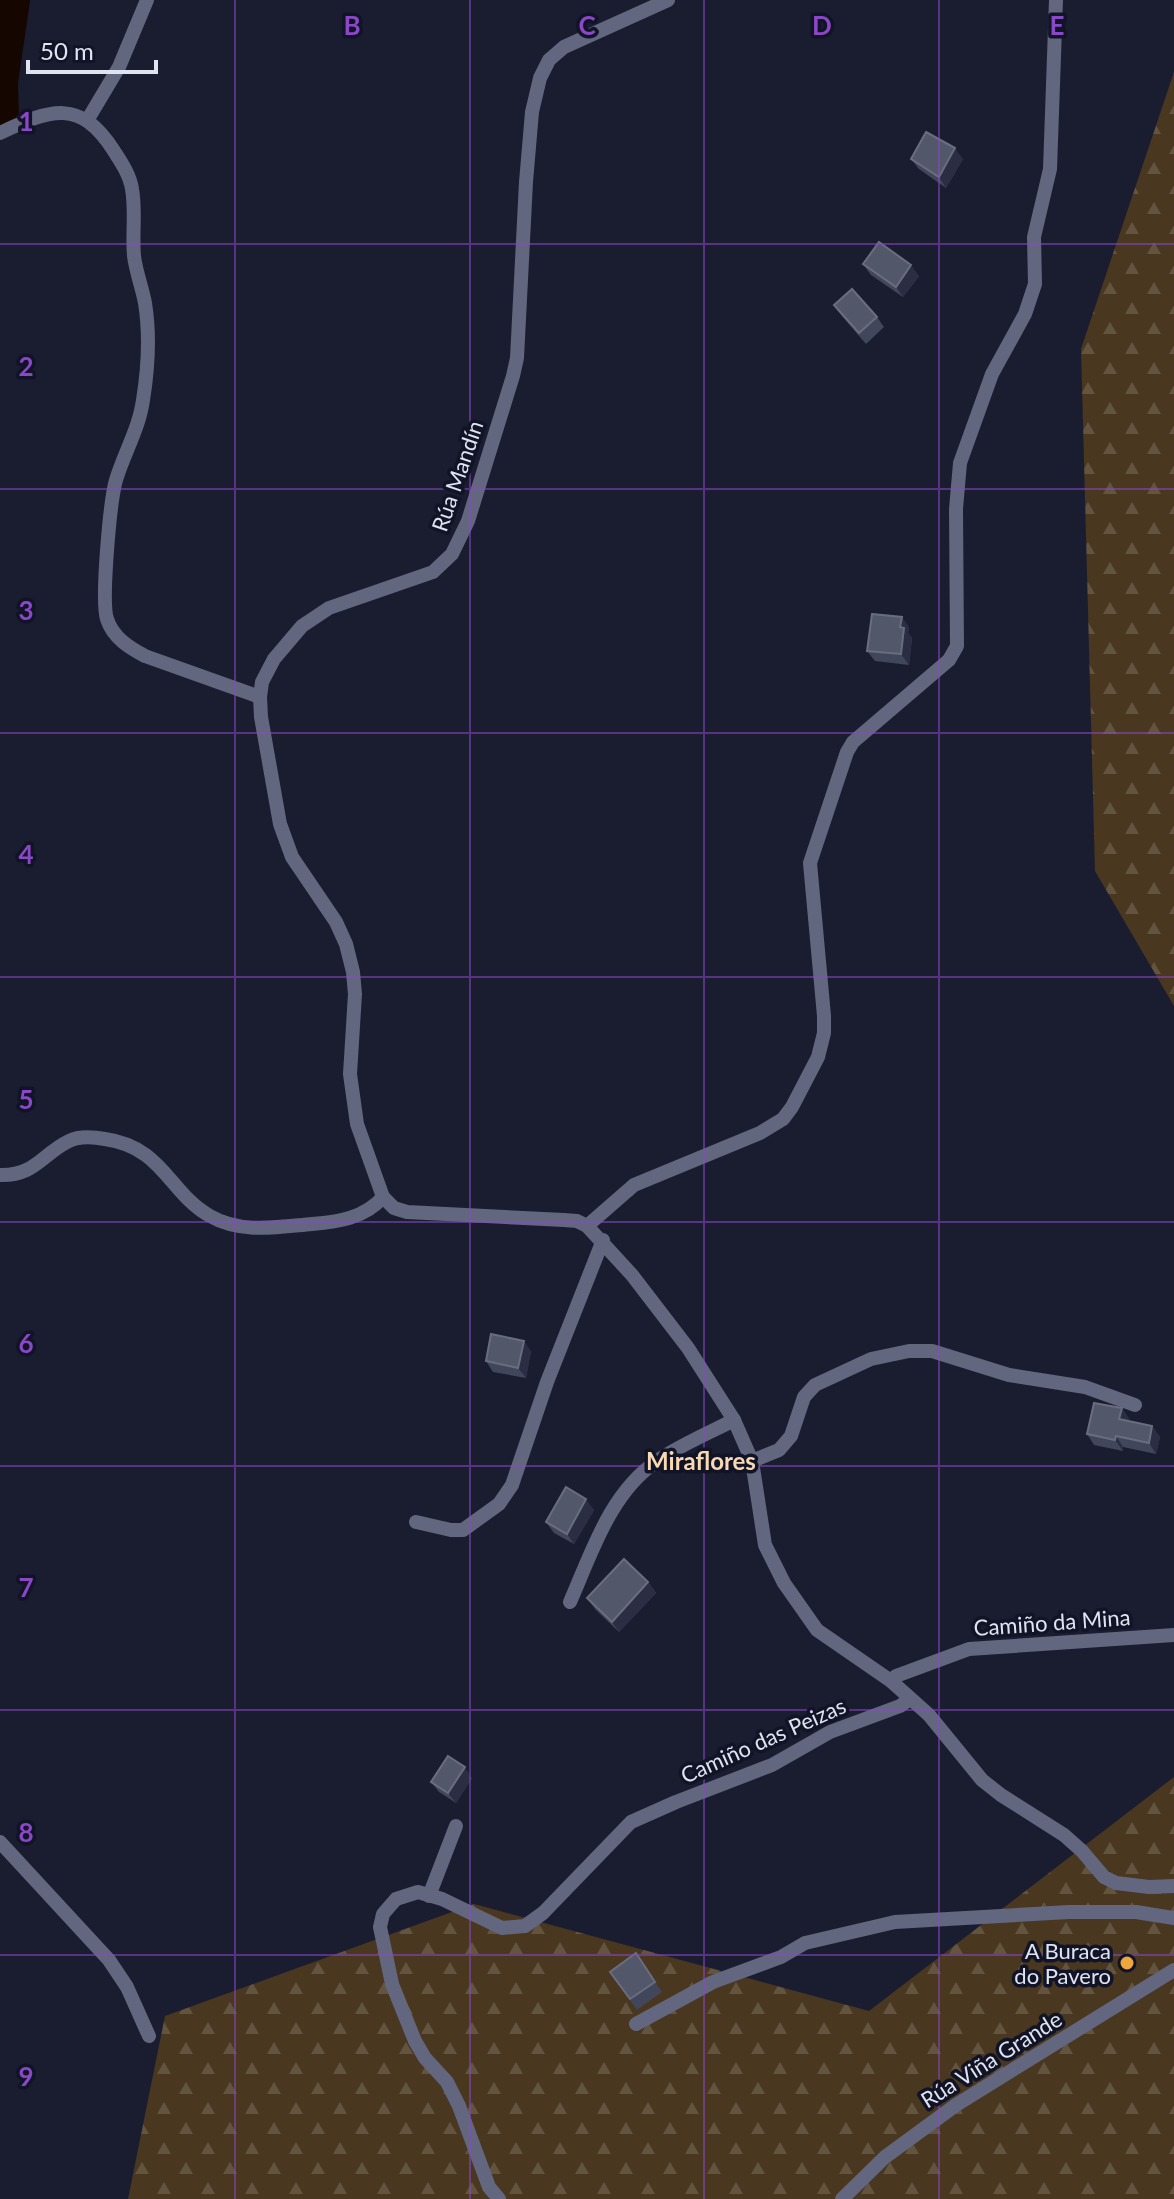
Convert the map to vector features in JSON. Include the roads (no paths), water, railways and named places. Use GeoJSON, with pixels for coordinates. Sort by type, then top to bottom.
{"type":"FeatureCollection","features":[{"type":"Feature","properties":{"kind":"street"},"geometry":{"type":"LineString","coordinates":[[88,119],[119,67],[147,0]]}},
{"type":"Feature","properties":{"kind":"street","name":"Rúa Mandín"},"geometry":{"type":"LineString","coordinates":[[383,1197],[357,1124],[351,1095],[353,972],[336,922],[292,857],[280,824],[261,717],[262,682],[274,659],[302,626],[329,608],[433,572],[443,565],[459,542],[517,358],[526,182],[532,112],[540,78],[549,60],[564,47],[668,0]]}},
{"type":"Feature","properties":{"kind":"street"},"geometry":{"type":"LineString","coordinates":[[587,1226],[634,1185],[760,1133],[783,1119],[818,1057],[824,1033],[824,1016],[810,878],[813,850],[853,742],[949,660],[957,646],[956,509],[960,463],[992,374],[1025,314],[1035,284],[1034,237],[1050,169],[1056,0]]}},
{"type":"Feature","properties":{"kind":"street"},"geometry":{"type":"LineString","coordinates":[[0,133],[52,114],[71,113],[88,119],[106,139],[132,185],[132,235],[136,271],[145,304],[147,340],[143,401],[137,428],[116,479],[112,500],[106,619],[115,634],[130,648],[145,656],[260,697]]}},
{"type":"Feature","properties":{"kind":"street"},"geometry":{"type":"LineString","coordinates":[[0,1175],[19,1174],[32,1169],[70,1140],[89,1137],[109,1139],[145,1155],[158,1163],[198,1208],[211,1217],[236,1226],[262,1228],[336,1221],[373,1209],[383,1197],[394,1208],[407,1212],[577,1221],[587,1226],[603,1240],[688,1348],[734,1420],[752,1461],[765,1545],[784,1583],[817,1630],[891,1681],[929,1715],[982,1780],[1064,1835],[1104,1877],[1116,1883],[1174,1886]]}},
{"type":"Feature","properties":{"kind":"street"},"geometry":{"type":"LineString","coordinates":[[416,1522],[463,1530],[499,1504],[512,1485],[547,1382],[603,1240]]}},
{"type":"Feature","properties":{"kind":"street"},"geometry":{"type":"LineString","coordinates":[[752,1461],[779,1450],[791,1436],[804,1397],[815,1385],[871,1359],[909,1351],[932,1351],[1009,1375],[1085,1387],[1135,1405]]}},
{"type":"Feature","properties":{"kind":"street"},"geometry":{"type":"LineString","coordinates":[[570,1602],[613,1507],[635,1479],[657,1461],[734,1420]]}},
{"type":"Feature","properties":{"kind":"street","name":"Camiño da Mina"},"geometry":{"type":"LineString","coordinates":[[891,1681],[896,1676],[969,1649],[1174,1635]]}},
{"type":"Feature","properties":{"kind":"street","name":"Camiño das Peizas"},"geometry":{"type":"LineString","coordinates":[[429,1896],[502,1928],[525,1926],[543,1913],[631,1822],[772,1765],[830,1732],[900,1706],[910,1699]]}},
{"type":"Feature","properties":{"kind":"street"},"geometry":{"type":"LineString","coordinates":[[456,1826],[429,1896],[418,1892],[396,1899],[383,1914],[380,1927],[392,1984],[415,2041],[425,2058],[447,2082],[489,2187],[499,2199]]}},
{"type":"Feature","properties":{"kind":"street"},"geometry":{"type":"LineString","coordinates":[[0,1842],[109,1960],[127,1987],[149,2036]]}},
{"type":"Feature","properties":{"kind":"street"},"geometry":{"type":"LineString","coordinates":[[636,2024],[713,1982],[781,1957],[816,1939],[895,1922],[1069,1912],[1136,1912],[1174,1918]]}},
{"type":"Feature","properties":{"kind":"street","name":"Rúa Viña Grande"},"geometry":{"type":"LineString","coordinates":[[842,2199],[885,2157],[956,2105],[1174,1970]]}},
{"type":"Feature","properties":{"kind":"waterway"},"geometry":{"type":"LineString","coordinates":[[4,116],[3,82],[15,0]]}},
{"type":"Feature","properties":{"kind":"place","name":"A Buraca do Pavero"},"geometry":{"type":"Point","coordinates":[1127,1963]}},
{"type":"Feature","properties":{"kind":"district","name":"Miraflores"},"geometry":{"type":"Point","coordinates":[701,1460]}}]}
